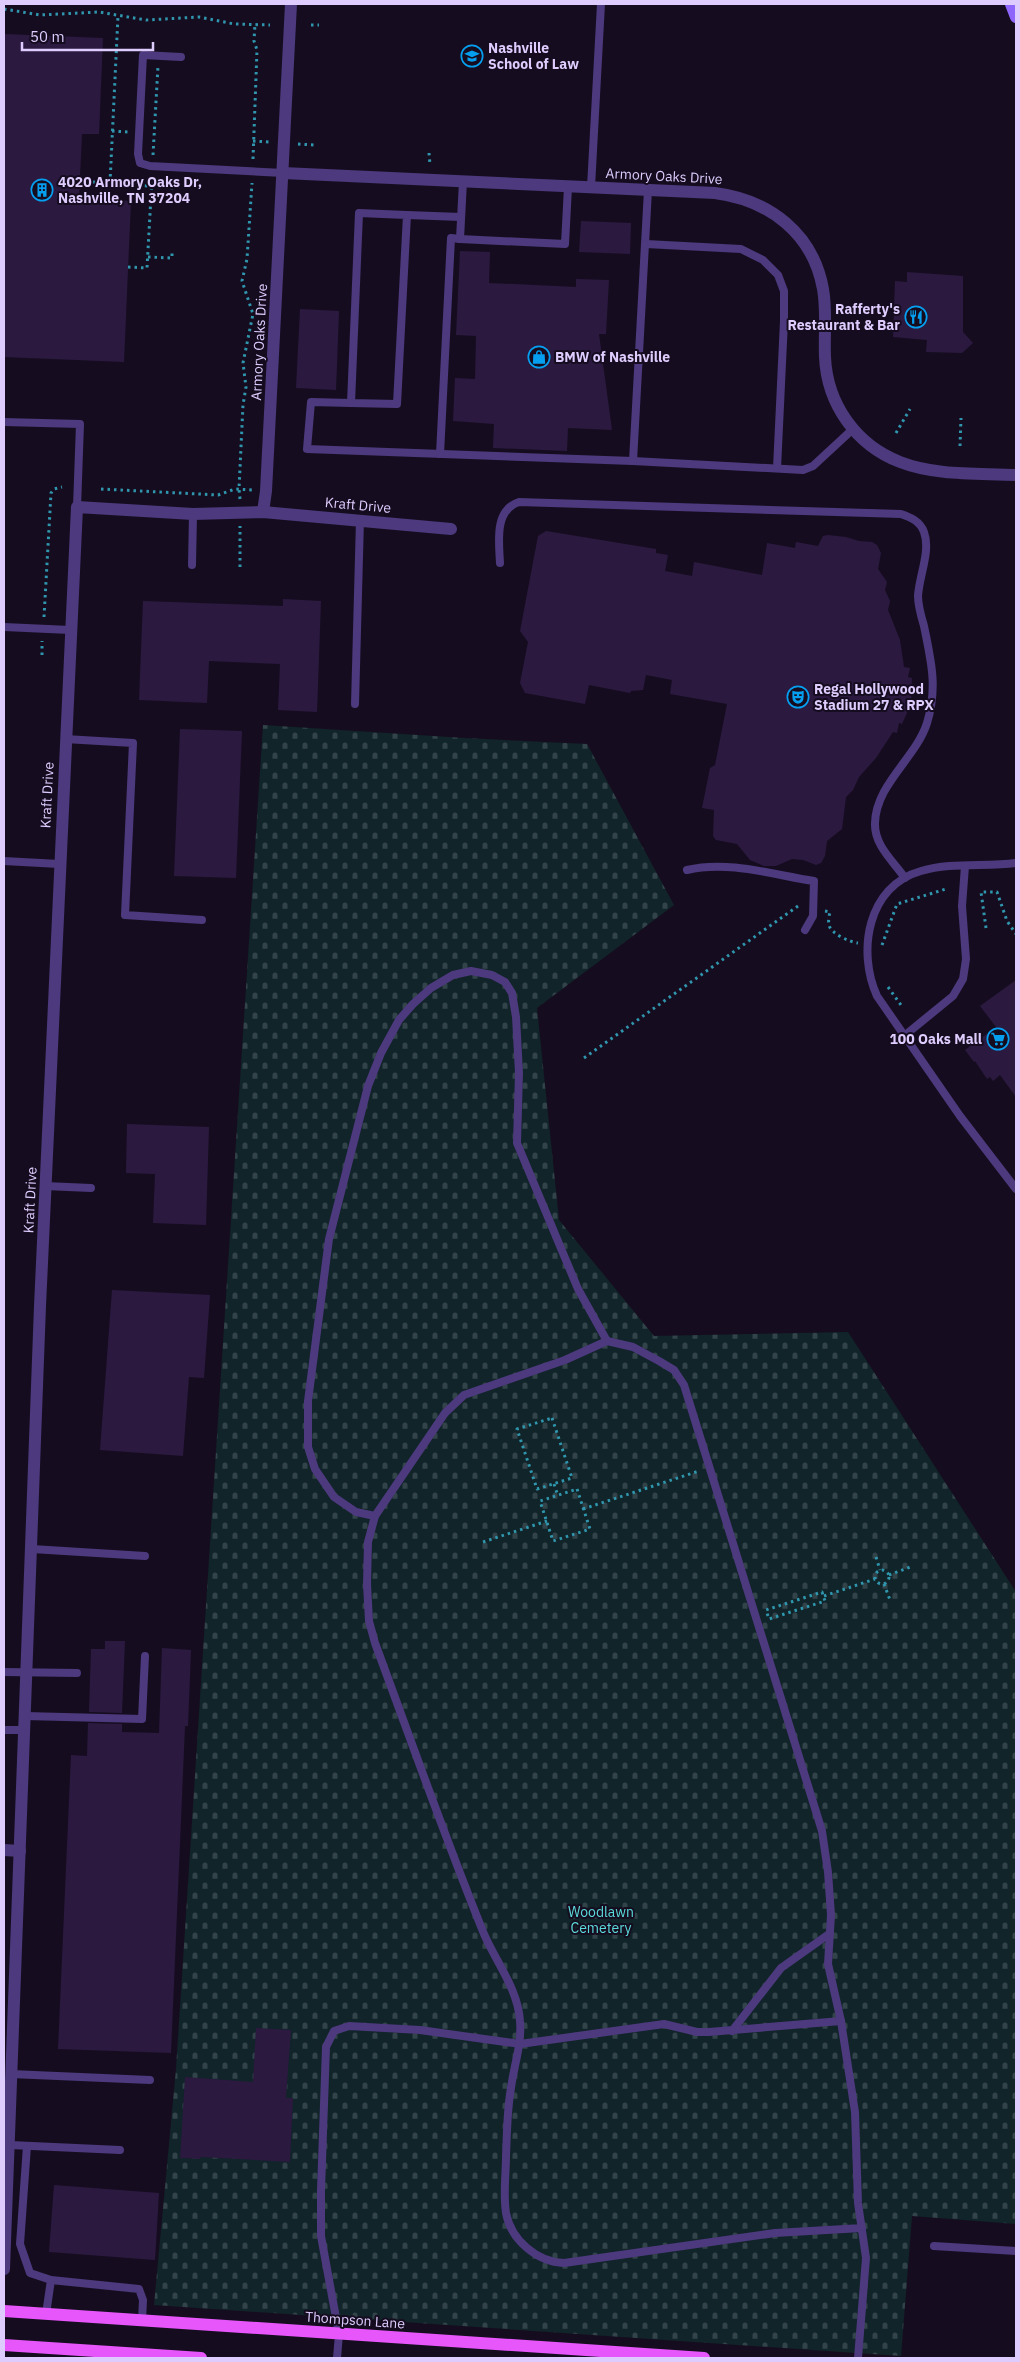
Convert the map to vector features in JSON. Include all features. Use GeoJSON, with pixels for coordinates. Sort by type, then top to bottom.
{"type":"FeatureCollection","features":[{"type":"Feature","properties":{"kind":"main road"},"geometry":{"type":"LineString","coordinates":[[1011,4],[1016,17]]}},
{"type":"Feature","properties":{"kind":"main road","name":"Thompson Lane"},"geometry":{"type":"LineString","coordinates":[[4,2311],[704,2358]]}},
{"type":"Feature","properties":{"kind":"main road"},"geometry":{"type":"LineString","coordinates":[[4,2345],[201,2358]]}},
{"type":"Feature","properties":{"kind":"street","name":"Armory Oaks Drive"},"geometry":{"type":"LineString","coordinates":[[263,512],[266,491],[291,4]]}},
{"type":"Feature","properties":{"kind":"street","name":"Armory Oaks Drive"},"geometry":{"type":"LineString","coordinates":[[283,173],[715,192],[741,197],[775,213],[794,230],[810,252],[820,274],[826,307],[825,360],[827,378],[838,408],[853,429],[885,456],[915,467],[955,472],[1016,475]]}},
{"type":"Feature","properties":{"kind":"street","name":"Kraft Drive"},"geometry":{"type":"LineString","coordinates":[[4,2269],[59,864],[77,507],[194,514],[263,512],[451,529]]}},
{"type":"Feature","properties":{"kind":"street"},"geometry":{"type":"LineString","coordinates":[[4,1850],[20,1851]]}},
{"type":"Feature","properties":{"kind":"lane"},"geometry":{"type":"LineString","coordinates":[[591,187],[601,4]]}},
{"type":"Feature","properties":{"kind":"lane"},"geometry":{"type":"LineString","coordinates":[[181,57],[143,54],[138,154],[140,163],[150,166],[283,173]]}},
{"type":"Feature","properties":{"kind":"lane"},"geometry":{"type":"LineString","coordinates":[[460,239],[463,181]]}},
{"type":"Feature","properties":{"kind":"lane"},"geometry":{"type":"LineString","coordinates":[[440,454],[452,238],[565,244],[568,186]]}},
{"type":"Feature","properties":{"kind":"lane"},"geometry":{"type":"LineString","coordinates":[[633,461],[648,190]]}},
{"type":"Feature","properties":{"kind":"lane"},"geometry":{"type":"LineString","coordinates":[[351,403],[359,213],[461,217]]}},
{"type":"Feature","properties":{"kind":"lane"},"geometry":{"type":"LineString","coordinates":[[407,214],[398,404],[311,402],[308,449],[808,469],[853,429]]}},
{"type":"Feature","properties":{"kind":"lane"},"geometry":{"type":"LineString","coordinates":[[646,244],[741,249],[763,260],[778,275],[784,291],[784,307],[777,468]]}},
{"type":"Feature","properties":{"kind":"lane"},"geometry":{"type":"LineString","coordinates":[[4,422],[80,424],[77,507]]}},
{"type":"Feature","properties":{"kind":"lane"},"geometry":{"type":"LineString","coordinates":[[500,563],[500,523],[507,508],[519,502],[881,513],[900,514],[911,518],[924,532],[925,542],[918,598],[933,670],[934,687],[929,716],[923,733],[882,797],[875,820],[876,837],[905,878]]}},
{"type":"Feature","properties":{"kind":"lane"},"geometry":{"type":"LineString","coordinates":[[192,565],[194,514]]}},
{"type":"Feature","properties":{"kind":"lane"},"geometry":{"type":"LineString","coordinates":[[355,704],[360,520]]}},
{"type":"Feature","properties":{"kind":"lane"},"geometry":{"type":"LineString","coordinates":[[4,627],[70,630]]}},
{"type":"Feature","properties":{"kind":"lane"},"geometry":{"type":"LineString","coordinates":[[65,738],[133,743],[125,914],[202,920]]}},
{"type":"Feature","properties":{"kind":"lane"},"geometry":{"type":"LineString","coordinates":[[4,861],[59,864]]}},
{"type":"Feature","properties":{"kind":"lane"},"geometry":{"type":"LineString","coordinates":[[1016,863],[930,868],[905,878],[890,890],[877,909],[866,944],[868,970],[874,988],[904,1036],[933,1074],[960,1116],[1016,1189]]}},
{"type":"Feature","properties":{"kind":"lane"},"geometry":{"type":"LineString","coordinates":[[904,1036],[952,996],[963,979],[966,959],[962,906],[965,866]]}},
{"type":"Feature","properties":{"kind":"lane"},"geometry":{"type":"LineString","coordinates":[[687,870],[723,868],[793,876],[814,881],[814,916],[805,930]]}},
{"type":"Feature","properties":{"kind":"lane"},"geometry":{"type":"LineString","coordinates":[[376,1516],[356,1512],[334,1497],[315,1469],[308,1447],[308,1401],[329,1239],[368,1086],[381,1053],[396,1025],[413,1004],[431,988],[453,975],[470,971],[492,975],[505,982],[512,993],[516,1017],[519,1064],[517,1143],[578,1289],[607,1341]]}},
{"type":"Feature","properties":{"kind":"lane"},"geometry":{"type":"LineString","coordinates":[[46,1186],[91,1188]]}},
{"type":"Feature","properties":{"kind":"lane"},"geometry":{"type":"LineString","coordinates":[[858,2358],[866,2266],[862,2228],[858,2203],[855,2112],[841,2021],[828,1964],[828,1872],[822,1831],[684,1385],[674,1370],[633,1347],[607,1341],[564,1360],[464,1395],[445,1413],[376,1516],[368,1542],[367,1584],[369,1621],[485,1936],[515,1994],[520,2021],[520,2044],[510,2090],[505,2200],[508,2218],[515,2234],[524,2246],[536,2255],[556,2263],[578,2262],[775,2233],[862,2228]]}},
{"type":"Feature","properties":{"kind":"lane"},"geometry":{"type":"LineString","coordinates":[[32,1549],[145,1556]]}},
{"type":"Feature","properties":{"kind":"lane"},"geometry":{"type":"LineString","coordinates":[[25,1716],[142,1719],[145,1656]]}},
{"type":"Feature","properties":{"kind":"lane"},"geometry":{"type":"LineString","coordinates":[[4,1672],[77,1673]]}},
{"type":"Feature","properties":{"kind":"lane"},"geometry":{"type":"LineString","coordinates":[[4,1730],[25,1730]]}},
{"type":"Feature","properties":{"kind":"lane"},"geometry":{"type":"LineString","coordinates":[[732,2031],[782,1968],[829,1934]]}},
{"type":"Feature","properties":{"kind":"lane"},"geometry":{"type":"LineString","coordinates":[[338,2358],[339,2334],[321,2236],[321,2190],[326,2047],[330,2036],[339,2028],[359,2026],[420,2030],[520,2044],[664,2024],[697,2032],[732,2031],[841,2021]]}},
{"type":"Feature","properties":{"kind":"lane"},"geometry":{"type":"LineString","coordinates":[[11,2074],[150,2080]]}},
{"type":"Feature","properties":{"kind":"lane"},"geometry":{"type":"LineString","coordinates":[[8,2141],[27,2146],[120,2150]]}},
{"type":"Feature","properties":{"kind":"lane"},"geometry":{"type":"LineString","coordinates":[[27,2146],[20,2244],[30,2273],[51,2280],[139,2290],[143,2300],[142,2321]]}},
{"type":"Feature","properties":{"kind":"lane"},"geometry":{"type":"LineString","coordinates":[[934,2246],[1016,2251]]}},
{"type":"Feature","properties":{"kind":"lane"},"geometry":{"type":"LineString","coordinates":[[46,2314],[51,2280]]}},
{"type":"Feature","properties":{"kind":"path"},"geometry":{"type":"LineString","coordinates":[[4,10],[35,15],[99,12],[146,20],[199,16],[234,24],[270,24]]}},
{"type":"Feature","properties":{"kind":"path"},"geometry":{"type":"LineString","coordinates":[[110,183],[118,16]]}},
{"type":"Feature","properties":{"kind":"path"},"geometry":{"type":"LineString","coordinates":[[240,568],[239,489],[243,405],[246,388],[243,363],[253,314],[242,281],[247,259],[252,171],[257,50],[254,41],[255,24]]}},
{"type":"Feature","properties":{"kind":"path"},"geometry":{"type":"LineString","coordinates":[[311,25],[319,25]]}},
{"type":"Feature","properties":{"kind":"path"},"geometry":{"type":"LineString","coordinates":[[80,181],[175,188]]}},
{"type":"Feature","properties":{"kind":"path"},"geometry":{"type":"LineString","coordinates":[[148,257],[172,258],[172,251]]}},
{"type":"Feature","properties":{"kind":"path"},"geometry":{"type":"LineString","coordinates":[[896,433],[910,409]]}},
{"type":"Feature","properties":{"kind":"path"},"geometry":{"type":"LineString","coordinates":[[960,446],[961,418]]}},
{"type":"Feature","properties":{"kind":"path"},"geometry":{"type":"LineString","coordinates":[[44,618],[51,493],[54,488],[62,487]]}},
{"type":"Feature","properties":{"kind":"path"},"geometry":{"type":"LineString","coordinates":[[101,489],[218,494],[239,489],[266,491]]}},
{"type":"Feature","properties":{"kind":"path"},"geometry":{"type":"LineString","coordinates":[[42,640],[42,656]]}},
{"type":"Feature","properties":{"kind":"path"},"geometry":{"type":"LineString","coordinates":[[882,952],[882,942],[897,904],[946,889]]}},
{"type":"Feature","properties":{"kind":"path"},"geometry":{"type":"LineString","coordinates":[[986,928],[980,892],[997,892],[1007,921],[1016,934]]}},
{"type":"Feature","properties":{"kind":"path"},"geometry":{"type":"LineString","coordinates":[[584,1058],[798,906]]}},
{"type":"Feature","properties":{"kind":"path"},"geometry":{"type":"LineString","coordinates":[[815,908],[830,912],[828,922],[831,929],[852,942],[859,943]]}},
{"type":"Feature","properties":{"kind":"path"},"geometry":{"type":"LineString","coordinates":[[883,980],[901,1004]]}},
{"type":"Feature","properties":{"kind":"path"},"geometry":{"type":"LineString","coordinates":[[552,1418],[572,1478],[554,1484],[537,1490],[517,1429],[552,1418]]}},
{"type":"Feature","properties":{"kind":"path"},"geometry":{"type":"LineString","coordinates":[[583,1509],[710,1467]]}},
{"type":"Feature","properties":{"kind":"path"},"geometry":{"type":"LineString","coordinates":[[554,1484],[558,1496]]}},
{"type":"Feature","properties":{"kind":"path"},"geometry":{"type":"LineString","coordinates":[[577,1489],[583,1509],[590,1529],[553,1541],[540,1501],[577,1489]]}},
{"type":"Feature","properties":{"kind":"path"},"geometry":{"type":"LineString","coordinates":[[483,1542],[547,1521]]}},
{"type":"Feature","properties":{"kind":"path"},"geometry":{"type":"LineString","coordinates":[[876,1557],[880,1570]]}},
{"type":"Feature","properties":{"kind":"path"},"geometry":{"type":"LineString","coordinates":[[889,1575],[913,1566]]}},
{"type":"Feature","properties":{"kind":"path"},"geometry":{"type":"LineString","coordinates":[[875,1579],[878,1583],[884,1584],[889,1580],[889,1575],[885,1570],[880,1570]]}},
{"type":"Feature","properties":{"kind":"path"},"geometry":{"type":"LineString","coordinates":[[875,1579],[876,1573],[880,1570]]}},
{"type":"Feature","properties":{"kind":"path"},"geometry":{"type":"LineString","coordinates":[[824,1596],[875,1579]]}},
{"type":"Feature","properties":{"kind":"path"},"geometry":{"type":"LineString","coordinates":[[884,1584],[890,1600]]}},
{"type":"Feature","properties":{"kind":"path"},"geometry":{"type":"LineString","coordinates":[[822,1592],[824,1596],[825,1601],[769,1619],[766,1610],[822,1592]]}},
{"type":"Feature","properties":{"kind":"green space","name":"Woodlawn Cemetery"},"geometry":{"type":"Polygon","coordinates":[[[263,725],[587,744],[674,905],[537,1008],[559,1220],[654,1336],[848,1332],[1016,1592],[1016,2224],[912,2216],[901,2356],[154,2305],[176,2069],[263,725]]]}},
{"type":"Feature","properties":{"kind":"building","name":"4020 Armory Oaks Dr, Nashville, TN 37204"},"geometry":{"type":"Polygon","coordinates":[[[4,34],[103,38],[99,134],[82,134],[79,198],[131,201],[124,362],[4,357],[4,34]]]}},
{"type":"Feature","properties":{"kind":"building"},"geometry":{"type":"Polygon","coordinates":[[[581,221],[631,223],[630,254],[579,252],[581,221]]]}},
{"type":"Feature","properties":{"kind":"building","name":"BMW of Nashville"},"geometry":{"type":"Polygon","coordinates":[[[460,251],[490,252],[489,283],[576,287],[576,279],[609,280],[606,334],[599,334],[612,430],[568,428],[567,451],[493,448],[494,424],[453,421],[455,378],[475,379],[476,336],[456,335],[460,251]]]}},
{"type":"Feature","properties":{"kind":"building"},"geometry":{"type":"Polygon","coordinates":[[[907,272],[963,276],[963,332],[973,343],[962,353],[926,352],[927,340],[893,337],[895,281],[907,282],[907,272]]]}},
{"type":"Feature","properties":{"kind":"building"},"geometry":{"type":"Polygon","coordinates":[[[300,309],[339,311],[336,390],[296,388],[300,309]]]}},
{"type":"Feature","properties":{"kind":"building","name":"Regal Hollywood Stadium 27 & RPX"},"geometry":{"type":"Polygon","coordinates":[[[546,531],[656,549],[656,553],[668,555],[665,571],[692,576],[694,562],[762,575],[767,543],[795,548],[796,542],[818,546],[823,536],[828,535],[872,542],[877,545],[881,553],[878,569],[887,582],[885,590],[890,601],[888,610],[900,640],[904,667],[910,668],[908,677],[912,678],[911,704],[902,724],[899,723],[897,733],[893,732],[876,758],[859,777],[853,790],[846,797],[842,829],[827,841],[825,856],[821,863],[816,865],[803,860],[792,859],[776,866],[764,866],[750,860],[737,844],[716,840],[713,836],[714,810],[702,808],[710,768],[715,765],[727,704],[670,694],[672,680],[646,675],[643,690],[631,691],[630,693],[589,685],[585,704],[525,693],[520,683],[528,642],[520,631],[538,536],[546,531]]]}},
{"type":"Feature","properties":{"kind":"building"},"geometry":{"type":"Polygon","coordinates":[[[283,599],[321,601],[317,712],[278,710],[280,664],[209,661],[207,703],[139,700],[143,601],[283,606],[283,599]]]}},
{"type":"Feature","properties":{"kind":"building"},"geometry":{"type":"Polygon","coordinates":[[[180,729],[242,731],[236,878],[174,876],[180,729]]]}},
{"type":"Feature","properties":{"kind":"building","name":"100 Oaks Mall"},"geometry":{"type":"Polygon","coordinates":[[[1016,980],[1016,1097],[1000,1075],[993,1081],[990,1077],[987,1079],[965,1050],[996,1027],[980,1006],[1016,980]]]}},
{"type":"Feature","properties":{"kind":"building"},"geometry":{"type":"Polygon","coordinates":[[[127,1124],[209,1127],[206,1225],[153,1223],[155,1174],[126,1173],[127,1124]]]}},
{"type":"Feature","properties":{"kind":"building"},"geometry":{"type":"Polygon","coordinates":[[[112,1290],[210,1295],[204,1378],[189,1377],[183,1456],[100,1450],[112,1290]]]}},
{"type":"Feature","properties":{"kind":"building"},"geometry":{"type":"Polygon","coordinates":[[[105,1641],[125,1641],[122,1713],[89,1712],[91,1649],[105,1649],[105,1641]]]}},
{"type":"Feature","properties":{"kind":"building"},"geometry":{"type":"Polygon","coordinates":[[[162,1648],[191,1650],[188,1726],[185,1726],[171,2053],[58,2049],[71,1755],[87,1756],[88,1723],[122,1724],[122,1732],[159,1733],[162,1648]]]}},
{"type":"Feature","properties":{"kind":"building"},"geometry":{"type":"Polygon","coordinates":[[[256,2028],[291,2030],[286,2098],[293,2098],[290,2162],[201,2157],[200,2159],[180,2158],[185,2077],[253,2082],[256,2028]]]}},
{"type":"Feature","properties":{"kind":"building"},"geometry":{"type":"Polygon","coordinates":[[[54,2185],[159,2193],[155,2260],[49,2252],[54,2185]]]}},
{"type":"Feature","properties":{"kind":"place","name":"Nashville School of Law"},"geometry":{"type":"Point","coordinates":[472,56]}},
{"type":"Feature","properties":{"kind":"place","name":"4020 Armory Oaks Dr, Nashville, TN 37204"},"geometry":{"type":"Point","coordinates":[42,190]}},
{"type":"Feature","properties":{"kind":"place","name":"Rafferty's Restaurant & Bar"},"geometry":{"type":"Point","coordinates":[916,317]}},
{"type":"Feature","properties":{"kind":"place","name":"BMW of Nashville"},"geometry":{"type":"Point","coordinates":[539,357]}},
{"type":"Feature","properties":{"kind":"place","name":"Regal Hollywood Stadium 27 & RPX"},"geometry":{"type":"Point","coordinates":[798,697]}},
{"type":"Feature","properties":{"kind":"place","name":"100 Oaks Mall"},"geometry":{"type":"Point","coordinates":[998,1039]}}]}
